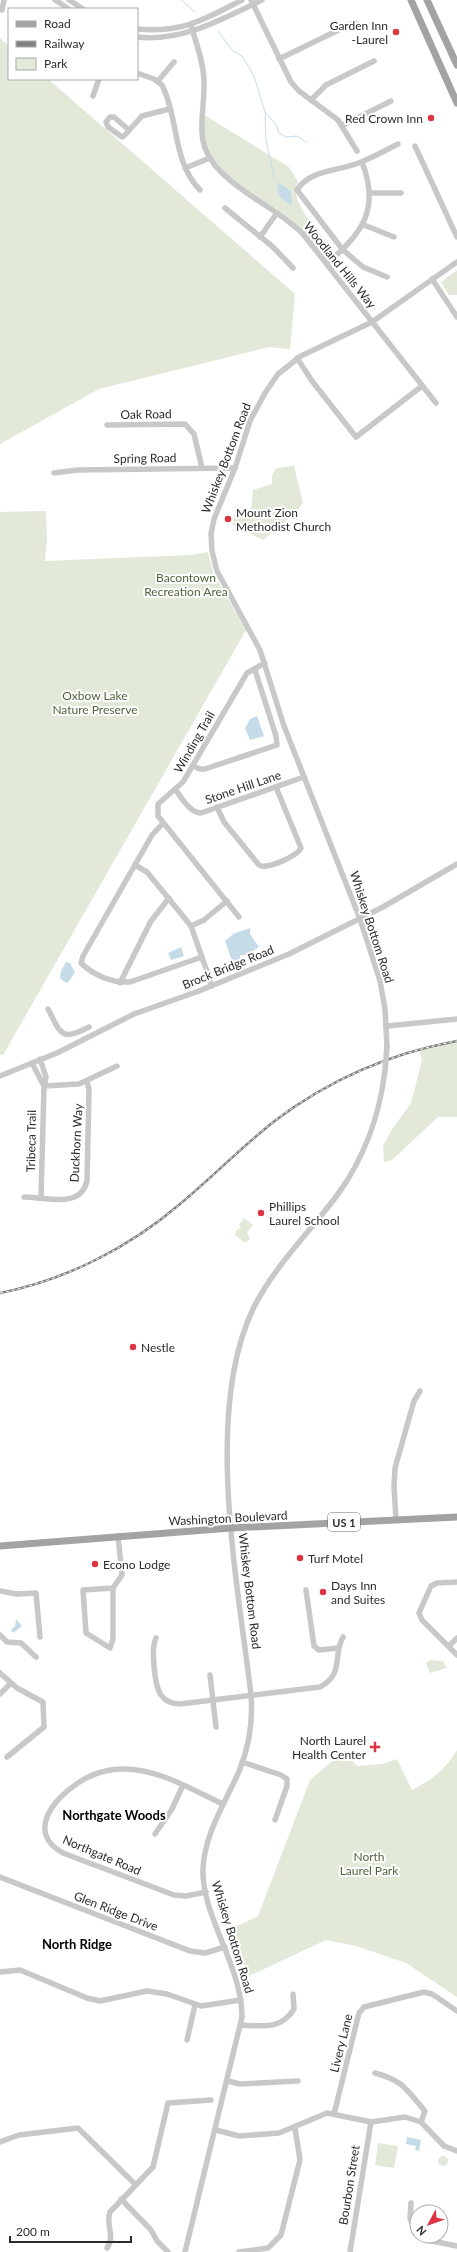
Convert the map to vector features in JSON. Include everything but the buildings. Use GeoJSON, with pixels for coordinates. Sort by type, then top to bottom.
{"type":"FeatureCollection","features":[{"type":"Feature","properties":{"kind":"main road"},"geometry":{"type":"LineString","coordinates":[[411,0],[457,103]]}},
{"type":"Feature","properties":{"kind":"main road"},"geometry":{"type":"LineString","coordinates":[[428,0],[457,65]]}},
{"type":"Feature","properties":{"kind":"main road","name":"Washington Boulevard"},"geometry":{"type":"LineString","coordinates":[[0,1546],[231,1528],[457,1518]]}},
{"type":"Feature","properties":{"kind":"street"},"geometry":{"type":"LineString","coordinates":[[1,10],[4,0]]}},
{"type":"Feature","properties":{"kind":"street"},"geometry":{"type":"LineString","coordinates":[[55,0],[67,8]]}},
{"type":"Feature","properties":{"kind":"street"},"geometry":{"type":"LineString","coordinates":[[69,0],[81,8]]}},
{"type":"Feature","properties":{"kind":"street"},"geometry":{"type":"LineString","coordinates":[[138,29],[168,30],[192,28],[242,0]]}},
{"type":"Feature","properties":{"kind":"street"},"geometry":{"type":"LineString","coordinates":[[138,37],[160,38],[192,28],[252,2],[262,0]]}},
{"type":"Feature","properties":{"kind":"street"},"geometry":{"type":"LineString","coordinates":[[252,2],[291,82],[343,125],[357,151]]}},
{"type":"Feature","properties":{"kind":"street"},"geometry":{"type":"LineString","coordinates":[[279,59],[355,22]]}},
{"type":"Feature","properties":{"kind":"street","name":"Woodland Hills Way"},"geometry":{"type":"LineString","coordinates":[[192,28],[204,72],[200,124],[204,143],[210,158],[228,178],[277,213],[303,234],[436,403]]}},
{"type":"Feature","properties":{"kind":"street"},"geometry":{"type":"LineString","coordinates":[[311,100],[326,85],[374,61]]}},
{"type":"Feature","properties":{"kind":"street"},"geometry":{"type":"LineString","coordinates":[[158,81],[174,62]]}},
{"type":"Feature","properties":{"kind":"street"},"geometry":{"type":"LineString","coordinates":[[138,72],[158,81],[164,90],[185,168],[191,180],[200,190]]}},
{"type":"Feature","properties":{"kind":"street"},"geometry":{"type":"LineString","coordinates":[[93,96],[99,80]]}},
{"type":"Feature","properties":{"kind":"street"},"geometry":{"type":"LineString","coordinates":[[343,125],[391,101]]}},
{"type":"Feature","properties":{"kind":"street"},"geometry":{"type":"LineString","coordinates":[[129,130],[142,116],[169,109]]}},
{"type":"Feature","properties":{"kind":"street"},"geometry":{"type":"LineString","coordinates":[[387,277],[363,267],[343,250],[297,190],[300,184],[314,176],[362,162],[398,144]]}},
{"type":"Feature","properties":{"kind":"street"},"geometry":{"type":"LineString","coordinates":[[415,146],[457,237]]}},
{"type":"Feature","properties":{"kind":"street"},"geometry":{"type":"LineString","coordinates":[[185,168],[210,158]]}},
{"type":"Feature","properties":{"kind":"street"},"geometry":{"type":"LineString","coordinates":[[327,263],[343,250],[364,225],[371,192],[362,162]]}},
{"type":"Feature","properties":{"kind":"street"},"geometry":{"type":"LineString","coordinates":[[371,192],[401,193]]}},
{"type":"Feature","properties":{"kind":"street"},"geometry":{"type":"LineString","coordinates":[[225,208],[260,237],[293,268]]}},
{"type":"Feature","properties":{"kind":"street"},"geometry":{"type":"LineString","coordinates":[[260,237],[277,213]]}},
{"type":"Feature","properties":{"kind":"street"},"geometry":{"type":"LineString","coordinates":[[364,225],[394,237]]}},
{"type":"Feature","properties":{"kind":"street","name":"Whiskey Bottom Road"},"geometry":{"type":"LineString","coordinates":[[185,2252],[242,2025],[241,2000],[206,1892],[203,1869],[207,1843],[242,1762],[250,1733],[251,1695],[231,1528],[229,1482],[229,1401],[234,1371],[243,1334],[254,1307],[271,1277],[337,1195],[356,1166],[368,1140],[378,1111],[386,1070],[387,1046],[387,1026],[380,981],[360,919],[284,726],[268,669],[252,632],[220,578],[212,551],[211,538],[214,519],[235,468],[250,422],[265,393],[278,374],[297,358],[372,322],[457,262]]}},
{"type":"Feature","properties":{"kind":"street"},"geometry":{"type":"LineString","coordinates":[[432,279],[457,317]]}},
{"type":"Feature","properties":{"kind":"street"},"geometry":{"type":"LineString","coordinates":[[297,358],[312,381],[356,437],[422,386]]}},
{"type":"Feature","properties":{"kind":"street","name":"Oak Road"},"geometry":{"type":"LineString","coordinates":[[107,425],[185,424],[194,434],[202,468]]}},
{"type":"Feature","properties":{"kind":"street","name":"Spring Road"},"geometry":{"type":"LineString","coordinates":[[54,473],[77,470],[235,468]]}},
{"type":"Feature","properties":{"kind":"street","name":"Winding Trail"},"geometry":{"type":"LineString","coordinates":[[239,917],[163,823],[158,816],[158,804],[183,782],[247,673],[255,670],[265,663]]}},
{"type":"Feature","properties":{"kind":"street"},"geometry":{"type":"LineString","coordinates":[[255,670],[261,672],[268,669]]}},
{"type":"Feature","properties":{"kind":"street"},"geometry":{"type":"LineString","coordinates":[[193,766],[200,769],[205,769],[277,744],[276,736],[255,670]]}},
{"type":"Feature","properties":{"kind":"street","name":"Stone Hill Lane"},"geometry":{"type":"LineString","coordinates":[[175,789],[196,812],[217,808],[304,777]]}},
{"type":"Feature","properties":{"kind":"street"},"geometry":{"type":"LineString","coordinates":[[217,808],[224,822],[259,865],[268,866],[298,853],[301,848],[276,787]]}},
{"type":"Feature","properties":{"kind":"street"},"geometry":{"type":"LineString","coordinates":[[163,823],[152,835],[81,960],[84,966],[109,981],[120,983],[130,982],[202,957]]}},
{"type":"Feature","properties":{"kind":"street","name":"Brock Bridge Road"},"geometry":{"type":"LineString","coordinates":[[0,1076],[74,1045],[134,1014],[212,986],[283,957],[360,919],[457,864]]}},
{"type":"Feature","properties":{"kind":"street"},"geometry":{"type":"LineString","coordinates":[[136,865],[147,872],[191,926],[212,986]]}},
{"type":"Feature","properties":{"kind":"street"},"geometry":{"type":"LineString","coordinates":[[120,983],[151,921],[169,898]]}},
{"type":"Feature","properties":{"kind":"street"},"geometry":{"type":"LineString","coordinates":[[191,926],[204,920],[227,901]]}},
{"type":"Feature","properties":{"kind":"street"},"geometry":{"type":"LineString","coordinates":[[48,1009],[58,1029],[69,1036],[74,1045]]}},
{"type":"Feature","properties":{"kind":"street"},"geometry":{"type":"LineString","coordinates":[[387,1026],[457,1019]]}},
{"type":"Feature","properties":{"kind":"street"},"geometry":{"type":"LineString","coordinates":[[69,1036],[89,1027]]}},
{"type":"Feature","properties":{"kind":"street","name":"Tribeca Trail"},"geometry":{"type":"LineString","coordinates":[[40,1059],[46,1077],[44,1086],[41,1197]]}},
{"type":"Feature","properties":{"kind":"street","name":"Tribeca Trail"},"geometry":{"type":"LineString","coordinates":[[32,1063],[44,1086]]}},
{"type":"Feature","properties":{"kind":"street"},"geometry":{"type":"LineString","coordinates":[[44,1086],[69,1086],[87,1082],[117,1066]]}},
{"type":"Feature","properties":{"kind":"street","name":"Duckhorn Way"},"geometry":{"type":"LineString","coordinates":[[24,1198],[41,1197],[74,1199],[79,1196],[86,1186],[89,1089],[87,1082]]}},
{"type":"Feature","properties":{"kind":"street"},"geometry":{"type":"LineString","coordinates":[[396,1520],[394,1486],[395,1468],[414,1401],[420,1390]]}},
{"type":"Feature","properties":{"kind":"street"},"geometry":{"type":"LineString","coordinates":[[113,1588],[83,1590],[86,1633],[110,1648],[113,1639],[113,1588],[122,1575],[118,1536]]}},
{"type":"Feature","properties":{"kind":"street"},"geometry":{"type":"LineString","coordinates":[[457,1582],[437,1583],[431,1586],[420,1609],[420,1616],[457,1655]]}},
{"type":"Feature","properties":{"kind":"street"},"geometry":{"type":"LineString","coordinates":[[306,1590],[314,1646],[319,1650],[338,1648]]}},
{"type":"Feature","properties":{"kind":"street"},"geometry":{"type":"LineString","coordinates":[[0,1591],[17,1594],[36,1593],[40,1637]]}},
{"type":"Feature","properties":{"kind":"street"},"geometry":{"type":"LineString","coordinates":[[0,1635],[7,1642],[24,1645],[36,1656]]}},
{"type":"Feature","properties":{"kind":"street"},"geometry":{"type":"LineString","coordinates":[[156,1638],[153,1651],[157,1684],[161,1695],[169,1702],[175,1704],[320,1687],[330,1681],[336,1672],[338,1648],[343,1637]]}},
{"type":"Feature","properties":{"kind":"street"},"geometry":{"type":"LineString","coordinates":[[449,1646],[457,1638]]}},
{"type":"Feature","properties":{"kind":"street"},"geometry":{"type":"LineString","coordinates":[[0,1673],[11,1683],[43,1702],[44,1727],[7,1757]]}},
{"type":"Feature","properties":{"kind":"street"},"geometry":{"type":"LineString","coordinates":[[210,1676],[216,1727]]}},
{"type":"Feature","properties":{"kind":"street"},"geometry":{"type":"LineString","coordinates":[[0,1694],[11,1683]]}},
{"type":"Feature","properties":{"kind":"street"},"geometry":{"type":"LineString","coordinates":[[242,1762],[281,1775],[286,1779],[287,1786],[276,1820]]}},
{"type":"Feature","properties":{"kind":"street","name":"Northgate Road"},"geometry":{"type":"LineString","coordinates":[[206,1892],[186,1896],[174,1895],[63,1853],[49,1841],[45,1830],[46,1817],[60,1797],[78,1783],[99,1773],[122,1769],[144,1770],[183,1785],[223,1804]]}},
{"type":"Feature","properties":{"kind":"street"},"geometry":{"type":"LineString","coordinates":[[155,1834],[170,1813],[183,1785]]}},
{"type":"Feature","properties":{"kind":"street","name":"Glen Ridge Drive"},"geometry":{"type":"LineString","coordinates":[[0,1877],[190,1951],[205,1953],[225,1947]]}},
{"type":"Feature","properties":{"kind":"street"},"geometry":{"type":"LineString","coordinates":[[0,1972],[20,1970],[94,2000],[105,2000],[133,1993],[154,1992],[167,1994],[195,2005],[241,2000]]}},
{"type":"Feature","properties":{"kind":"street","name":"Livery Lane"},"geometry":{"type":"LineString","coordinates":[[334,2114],[359,2013],[364,2007],[424,1992],[432,1994],[457,2011]]}},
{"type":"Feature","properties":{"kind":"street"},"geometry":{"type":"LineString","coordinates":[[242,2025],[268,2027],[281,2023],[294,2009],[293,1994]]}},
{"type":"Feature","properties":{"kind":"street"},"geometry":{"type":"LineString","coordinates":[[187,2040],[195,2005]]}},
{"type":"Feature","properties":{"kind":"street"},"geometry":{"type":"LineString","coordinates":[[375,2073],[393,2078],[400,2082],[425,2111],[421,2122]]}},
{"type":"Feature","properties":{"kind":"street"},"geometry":{"type":"LineString","coordinates":[[228,2081],[240,2084],[298,2081]]}},
{"type":"Feature","properties":{"kind":"street"},"geometry":{"type":"LineString","coordinates":[[106,2248],[110,2242],[112,2234],[108,2216],[112,2208],[153,2167],[166,2109],[171,2102],[211,2100]]}},
{"type":"Feature","properties":{"kind":"street"},"geometry":{"type":"LineString","coordinates":[[216,2130],[239,2136],[279,2133],[295,2128],[320,2115],[334,2114],[371,2122],[399,2117],[421,2122],[444,2146],[457,2151]]}},
{"type":"Feature","properties":{"kind":"street","name":"Bourbon Street"},"geometry":{"type":"LineString","coordinates":[[350,2252],[371,2122]]}},
{"type":"Feature","properties":{"kind":"street"},"geometry":{"type":"LineString","coordinates":[[0,2142],[19,2134],[78,2128],[136,2185]]}},
{"type":"Feature","properties":{"kind":"street"},"geometry":{"type":"LineString","coordinates":[[239,2252],[270,2250],[281,2235],[300,2160],[295,2128]]}},
{"type":"Feature","properties":{"kind":"street"},"geometry":{"type":"LineString","coordinates":[[121,2199],[151,2230],[157,2241],[168,2252]]}},
{"type":"Feature","properties":{"kind":"street"},"geometry":{"type":"LineString","coordinates":[[447,2244],[457,2246]]}},
{"type":"Feature","properties":{"kind":"green space"},"geometry":{"type":"Polygon","coordinates":[[[0,38],[8,45],[8,80],[49,80],[295,294],[290,349],[269,347],[99,389],[0,444],[0,38]]]}},
{"type":"Feature","properties":{"kind":"green space"},"geometry":{"type":"Polygon","coordinates":[[[201,113],[289,167],[298,182],[296,190],[297,199],[302,209],[337,255],[327,263],[303,234],[235,184],[207,152],[201,113]]]}},
{"type":"Feature","properties":{"kind":"green space"},"geometry":{"type":"Polygon","coordinates":[[[457,270],[457,295],[449,295],[441,282],[457,270]]]}},
{"type":"Feature","properties":{"kind":"green space"},"geometry":{"type":"Polygon","coordinates":[[[294,466],[303,503],[296,512],[263,540],[233,525],[234,515],[242,516],[251,508],[253,490],[272,484],[272,476],[276,468],[294,466]]]}},
{"type":"Feature","properties":{"kind":"green space","name":"Oxbow Lake Nature Preserve"},"geometry":{"type":"Polygon","coordinates":[[[46,511],[47,540],[45,561],[191,555],[208,552],[213,573],[246,630],[3,1055],[0,1055],[0,512],[46,511]]]}},
{"type":"Feature","properties":{"kind":"green space"},"geometry":{"type":"Polygon","coordinates":[[[457,1041],[457,1117],[438,1117],[392,1160],[384,1162],[383,1146],[391,1131],[411,1103],[422,1060],[419,1050],[457,1041]]]}},
{"type":"Feature","properties":{"kind":"green space"},"geometry":{"type":"Polygon","coordinates":[[[244,1218],[253,1225],[247,1232],[250,1239],[245,1243],[235,1235],[236,1231],[241,1227],[239,1225],[244,1218]]]}},
{"type":"Feature","properties":{"kind":"green space"},"geometry":{"type":"Polygon","coordinates":[[[430,1660],[443,1661],[447,1668],[430,1673],[426,1663],[430,1660]]]}},
{"type":"Feature","properties":{"kind":"green space","name":"North Laurel Park"},"geometry":{"type":"Polygon","coordinates":[[[457,1750],[457,1997],[406,1963],[356,1946],[326,1940],[249,1976],[229,1930],[258,1916],[310,1780],[344,1751],[357,1766],[382,1764],[397,1759],[412,1790],[426,1782],[443,1769],[457,1750]]]}},
{"type":"Feature","properties":{"kind":"green space"},"geometry":{"type":"Polygon","coordinates":[[[378,2143],[398,2146],[394,2168],[375,2165],[378,2143]]]}},
{"type":"Feature","properties":{"kind":"green space"},"geometry":{"type":"Polygon","coordinates":[[[441,2156],[445,2156],[447,2157],[447,2165],[441,2166],[438,2163],[438,2159],[441,2156]]]}},
{"type":"Feature","properties":{"kind":"water"},"geometry":{"type":"Polygon","coordinates":[[[279,183],[291,191],[292,206],[280,197],[277,186],[279,183]]]}},
{"type":"Feature","properties":{"kind":"water"},"geometry":{"type":"Polygon","coordinates":[[[257,716],[264,736],[250,740],[245,728],[250,719],[257,716]]]}},
{"type":"Feature","properties":{"kind":"water"},"geometry":{"type":"Polygon","coordinates":[[[250,928],[250,934],[259,947],[247,955],[240,955],[240,960],[235,963],[232,961],[225,941],[233,934],[250,928]]]}},
{"type":"Feature","properties":{"kind":"water"},"geometry":{"type":"Polygon","coordinates":[[[181,947],[184,956],[171,960],[168,953],[181,947]]]}},
{"type":"Feature","properties":{"kind":"water"},"geometry":{"type":"Polygon","coordinates":[[[66,962],[70,963],[75,972],[68,983],[60,977],[61,971],[66,962]]]}},
{"type":"Feature","properties":{"kind":"water"},"geometry":{"type":"Polygon","coordinates":[[[16,1619],[22,1626],[13,1633],[11,1630],[15,1626],[16,1619]]]}},
{"type":"Feature","properties":{"kind":"water"},"geometry":{"type":"Polygon","coordinates":[[[407,2137],[421,2140],[419,2151],[415,2150],[416,2146],[406,2144],[407,2137]]]}},
{"type":"Feature","properties":{"kind":"waterway"},"geometry":{"type":"LineString","coordinates":[[181,0],[195,12]]}},
{"type":"Feature","properties":{"kind":"waterway"},"geometry":{"type":"LineString","coordinates":[[218,31],[232,50],[242,56],[254,76],[265,112],[276,125],[279,133],[286,137],[297,136],[307,143]]}},
{"type":"Feature","properties":{"kind":"waterway"},"geometry":{"type":"LineString","coordinates":[[265,113],[266,140],[274,177]]}},
{"type":"Feature","properties":{"kind":"railway"},"geometry":{"type":"LineString","coordinates":[[0,1293],[49,1280],[96,1260],[118,1248],[161,1220],[263,1130],[318,1092],[362,1070],[385,1061],[433,1046],[457,1041]]}},
{"type":"Feature","properties":{"kind":"place","name":"Garden Inn -Laurel"},"geometry":{"type":"Point","coordinates":[396,32]}},
{"type":"Feature","properties":{"kind":"place","name":"Red Crown Inn"},"geometry":{"type":"Point","coordinates":[431,118]}},
{"type":"Feature","properties":{"kind":"place","name":"Mount Zion Methodist Church"},"geometry":{"type":"Point","coordinates":[228,519]}},
{"type":"Feature","properties":{"kind":"place","name":"Phillips Laurel School"},"geometry":{"type":"Point","coordinates":[261,1213]}},
{"type":"Feature","properties":{"kind":"place","name":"Nestle"},"geometry":{"type":"Point","coordinates":[133,1347]}},
{"type":"Feature","properties":{"kind":"place","name":"Turf Motel"},"geometry":{"type":"Point","coordinates":[300,1558]}},
{"type":"Feature","properties":{"kind":"place","name":"Econo Lodge"},"geometry":{"type":"Point","coordinates":[95,1564]}},
{"type":"Feature","properties":{"kind":"place","name":"Days Inn and Suites"},"geometry":{"type":"Point","coordinates":[323,1592]}},
{"type":"Feature","properties":{"kind":"place","name":"North Laurel Health Center"},"geometry":{"type":"Point","coordinates":[375,1747]}},
{"type":"Feature","properties":{"kind":"district","name":"Northgate Woods"},"geometry":{"type":"Point","coordinates":[114,1815]}},
{"type":"Feature","properties":{"kind":"district","name":"North Ridge"},"geometry":{"type":"Point","coordinates":[77,1944]}},
{"type":"Feature","properties":{"kind":"park label","name":"Bacontown Recreation Area"},"geometry":{"type":"Point","coordinates":[186,584]}}]}
